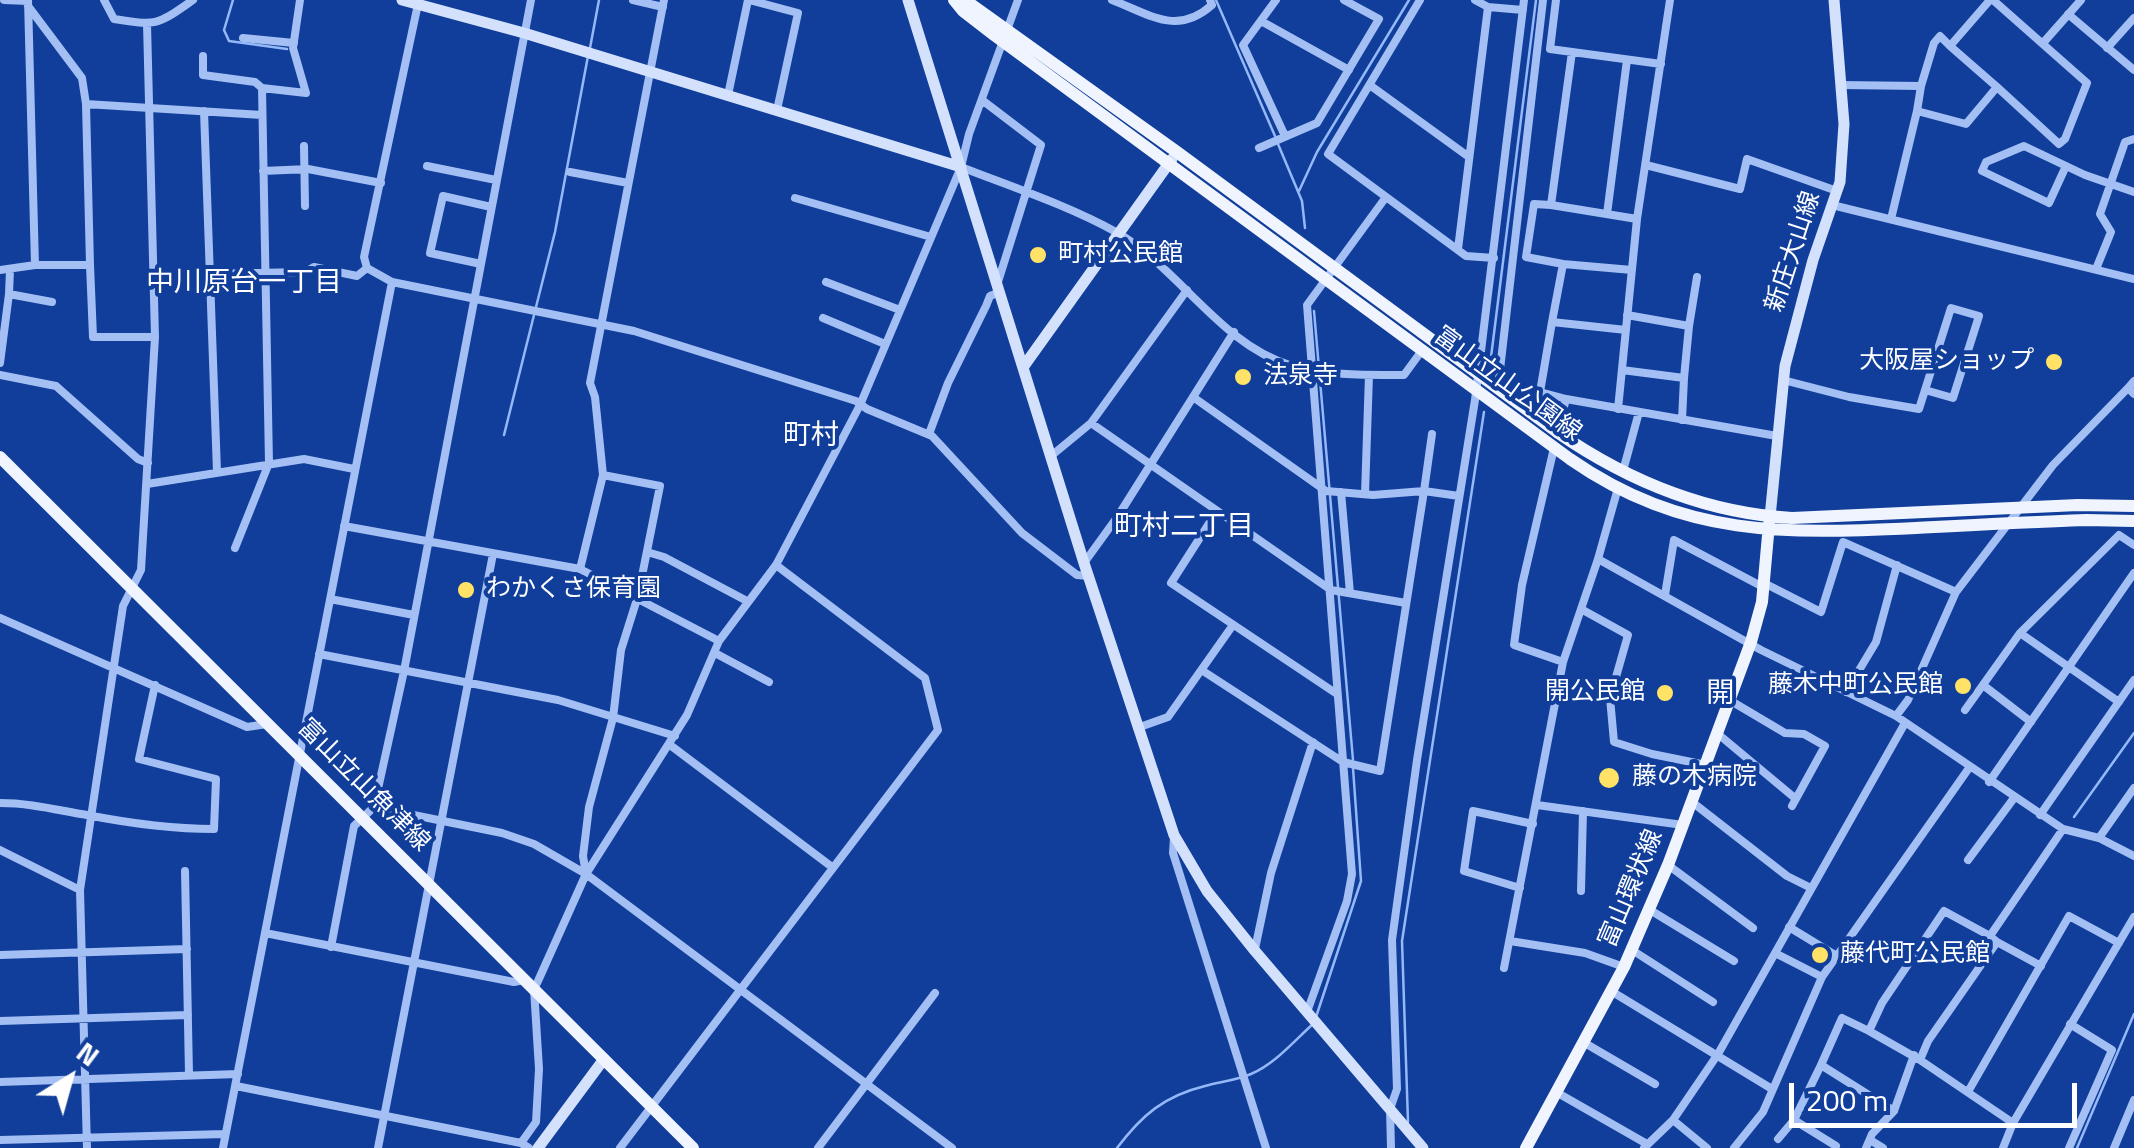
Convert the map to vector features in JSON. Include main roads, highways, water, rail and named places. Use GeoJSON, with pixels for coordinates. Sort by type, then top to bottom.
{"type":"FeatureCollection","features":[{"type":"Feature","properties":{"kind":"main road","name":"富山立山公園線"},"geometry":{"type":"LineString","coordinates":[[954,0],[963,11],[1173,157],[1426,344],[1476,390],[1554,448],[1618,488],[1681,513],[1769,524],[2021,508],[2134,506]]}},
{"type":"Feature","properties":{"kind":"main road","name":"富山立山公園線"},"geometry":{"type":"LineString","coordinates":[[965,0],[1004,36]]}},
{"type":"Feature","properties":{"kind":"main road","name":"富山立山公園線"},"geometry":{"type":"LineString","coordinates":[[1426,344],[1477,373],[1557,432],[1622,472],[1700,503],[1804,533],[2010,523],[2134,522]]}},
{"type":"Feature","properties":{"kind":"main road","name":"富山立山魚津線"},"geometry":{"type":"LineString","coordinates":[[0,457],[693,1148]]}},
{"type":"Feature","properties":{"kind":"main road","name":"富山環状線"},"geometry":{"type":"LineString","coordinates":[[1526,1148],[1624,966],[1668,865],[1751,642],[1763,585],[1769,524]]}},
{"type":"Feature","properties":{"kind":"waterway"},"geometry":{"type":"LineString","coordinates":[[233,0],[224,30],[229,41],[287,49]]}},
{"type":"Feature","properties":{"kind":"waterway"},"geometry":{"type":"LineString","coordinates":[[590,48],[599,0]]}},
{"type":"Feature","properties":{"kind":"waterway"},"geometry":{"type":"LineString","coordinates":[[1216,0],[1275,136]]}},
{"type":"Feature","properties":{"kind":"waterway"},"geometry":{"type":"LineString","coordinates":[[1299,191],[1317,152],[1409,0]]}},
{"type":"Feature","properties":{"kind":"waterway"},"geometry":{"type":"LineString","coordinates":[[1490,365],[1536,0]]}},
{"type":"Feature","properties":{"kind":"waterway"},"geometry":{"type":"LineString","coordinates":[[536,307],[555,232],[588,56]]}},
{"type":"Feature","properties":{"kind":"waterway"},"geometry":{"type":"LineString","coordinates":[[1278,144],[1302,201],[1305,228]]}},
{"type":"Feature","properties":{"kind":"waterway"},"geometry":{"type":"LineString","coordinates":[[1314,311],[1353,760]]}},
{"type":"Feature","properties":{"kind":"waterway"},"geometry":{"type":"LineString","coordinates":[[504,435],[534,315]]}},
{"type":"Feature","properties":{"kind":"waterway"},"geometry":{"type":"LineString","coordinates":[[1408,1122],[1402,941],[1484,412]]}},
{"type":"Feature","properties":{"kind":"waterway"},"geometry":{"type":"LineString","coordinates":[[2074,817],[2134,733]]}},
{"type":"Feature","properties":{"kind":"waterway"},"geometry":{"type":"LineString","coordinates":[[1316,1017],[1361,881],[1353,768]]}},
{"type":"Feature","properties":{"kind":"waterway"},"geometry":{"type":"LineString","coordinates":[[2077,1148],[2134,1014]]}},
{"type":"Feature","properties":{"kind":"waterway"},"geometry":{"type":"LineString","coordinates":[[1117,1148],[1166,1101],[1260,1070],[1313,1024]]}},
{"type":"Feature","properties":{"kind":"place","name":"町村公民館"},"geometry":{"type":"Point","coordinates":[1038,255]}},
{"type":"Feature","properties":{"kind":"place","name":"大阪屋ショップ"},"geometry":{"type":"Point","coordinates":[2054,362]}},
{"type":"Feature","properties":{"kind":"place","name":"法泉寺"},"geometry":{"type":"Point","coordinates":[1243,377]}},
{"type":"Feature","properties":{"kind":"place","name":"わかくさ保育園"},"geometry":{"type":"Point","coordinates":[466,590]}},
{"type":"Feature","properties":{"kind":"place","name":"藤木中町公民館"},"geometry":{"type":"Point","coordinates":[1963,686]}},
{"type":"Feature","properties":{"kind":"place","name":"開公民館"},"geometry":{"type":"Point","coordinates":[1665,693]}},
{"type":"Feature","properties":{"kind":"place","name":"藤の木病院"},"geometry":{"type":"Point","coordinates":[1609,778]}},
{"type":"Feature","properties":{"kind":"place","name":"藤代町公民館"},"geometry":{"type":"Point","coordinates":[1820,955]}},
{"type":"Feature","properties":{"kind":"district","name":"中川原台一丁目"},"geometry":{"type":"Point","coordinates":[244,284]}},
{"type":"Feature","properties":{"kind":"district","name":"町村"},"geometry":{"type":"Point","coordinates":[811,437]}},
{"type":"Feature","properties":{"kind":"district","name":"町村二丁目"},"geometry":{"type":"Point","coordinates":[1184,528]}},
{"type":"Feature","properties":{"kind":"district","name":"開"},"geometry":{"type":"Point","coordinates":[1720,695]}}]}
